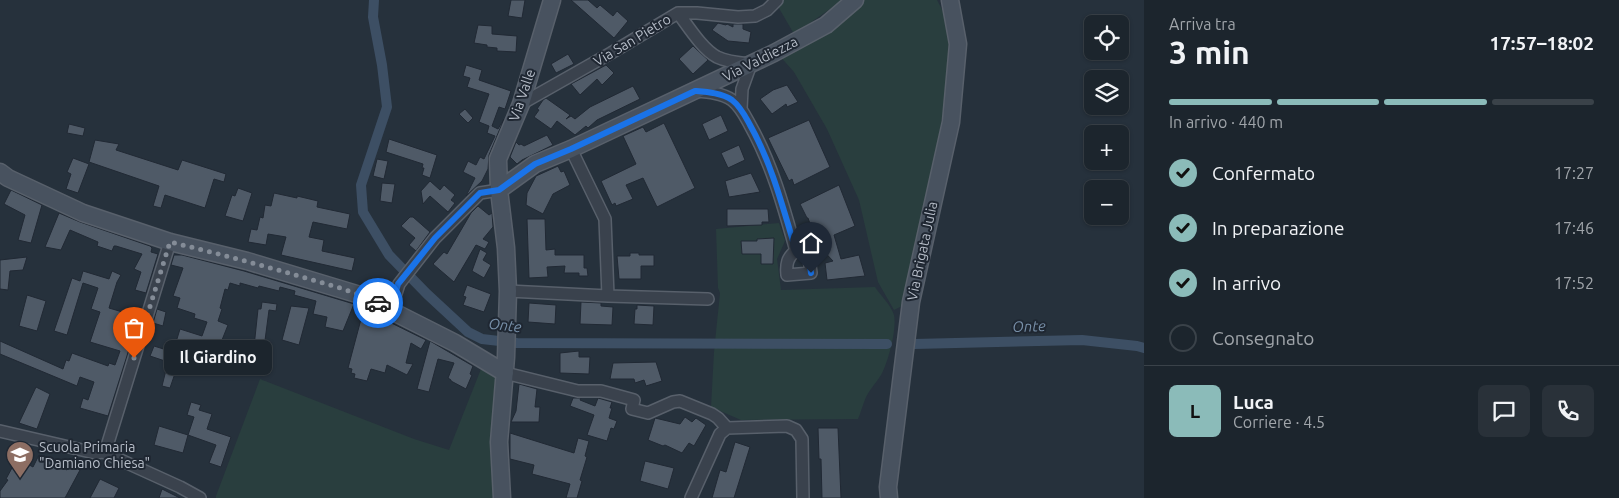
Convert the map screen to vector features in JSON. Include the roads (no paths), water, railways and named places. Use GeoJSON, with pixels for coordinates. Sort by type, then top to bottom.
{"type":"FeatureCollection","features":[{"type":"Feature","properties":{"kind":"street","name":"Via Valle"},"geometry":{"type":"LineString","coordinates":[[502,498],[499,442],[506,365],[508,291],[498,159],[521,104],[552,0]]}},
{"type":"Feature","properties":{"kind":"street","name":"Via San Pietro"},"geometry":{"type":"LineString","coordinates":[[521,104],[678,13],[738,17],[755,16],[767,10],[777,0]]}},
{"type":"Feature","properties":{"kind":"street","name":"Via Valdiezza"},"geometry":{"type":"LineString","coordinates":[[499,190],[535,164],[695,91],[826,25],[855,0]]}},
{"type":"Feature","properties":{"kind":"street","name":"Via Brigata Julia"},"geometry":{"type":"LineString","coordinates":[[888,498],[911,302],[951,122],[958,44],[950,2]]}},
{"type":"Feature","properties":{"kind":"street"},"geometry":{"type":"LineString","coordinates":[[678,13],[707,50],[717,57],[732,62],[751,64],[742,89],[741,108]]}},
{"type":"Feature","properties":{"kind":"street"},"geometry":{"type":"LineString","coordinates":[[727,75],[742,89]]}},
{"type":"Feature","properties":{"kind":"street"},"geometry":{"type":"LineString","coordinates":[[727,75],[727,88],[730,99]]}},
{"type":"Feature","properties":{"kind":"street"},"geometry":{"type":"LineString","coordinates":[[695,91],[715,93],[730,99],[741,108],[760,143],[778,190],[796,251]]}},
{"type":"Feature","properties":{"kind":"street"},"geometry":{"type":"LineString","coordinates":[[571,149],[605,219],[608,296]]}},
{"type":"Feature","properties":{"kind":"street"},"geometry":{"type":"LineString","coordinates":[[0,172],[8,178],[83,213],[170,242],[247,261],[360,295],[455,343],[506,365],[578,391],[601,391],[633,404],[648,413],[673,402],[680,401],[712,414],[727,428]]}},
{"type":"Feature","properties":{"kind":"street"},"geometry":{"type":"LineString","coordinates":[[391,310],[398,284],[435,238],[480,193],[499,190]]}},
{"type":"Feature","properties":{"kind":"street"},"geometry":{"type":"LineString","coordinates":[[103,452],[107,446],[170,242]]}},
{"type":"Feature","properties":{"kind":"street"},"geometry":{"type":"LineString","coordinates":[[508,291],[708,299]]}},
{"type":"Feature","properties":{"kind":"street"},"geometry":{"type":"LineString","coordinates":[[691,498],[720,434],[727,428],[787,426],[796,430],[802,439],[803,498]]}},
{"type":"Feature","properties":{"kind":"street"},"geometry":{"type":"LineString","coordinates":[[0,431],[95,453],[103,452],[200,498]]}},
{"type":"Feature","properties":{"kind":"waterway","name":"Onte"},"geometry":{"type":"LineString","coordinates":[[374,0],[373,17],[382,65],[387,107],[361,185],[363,212],[389,255],[468,332],[482,339],[517,343],[887,344]]}},
{"type":"Feature","properties":{"kind":"waterway","name":"Onte"},"geometry":{"type":"LineString","coordinates":[[914,344],[1082,340],[1144,348]]}},
{"type":"Feature","properties":{"kind":"place","name":"Il Giardino"},"geometry":{"type":"Point","coordinates":[134,358]}},
{"type":"Feature","properties":{"kind":"place","name":"Scuola Primaria \"Damiano Chiesa\""},"geometry":{"type":"Point","coordinates":[20,479]}}]}
